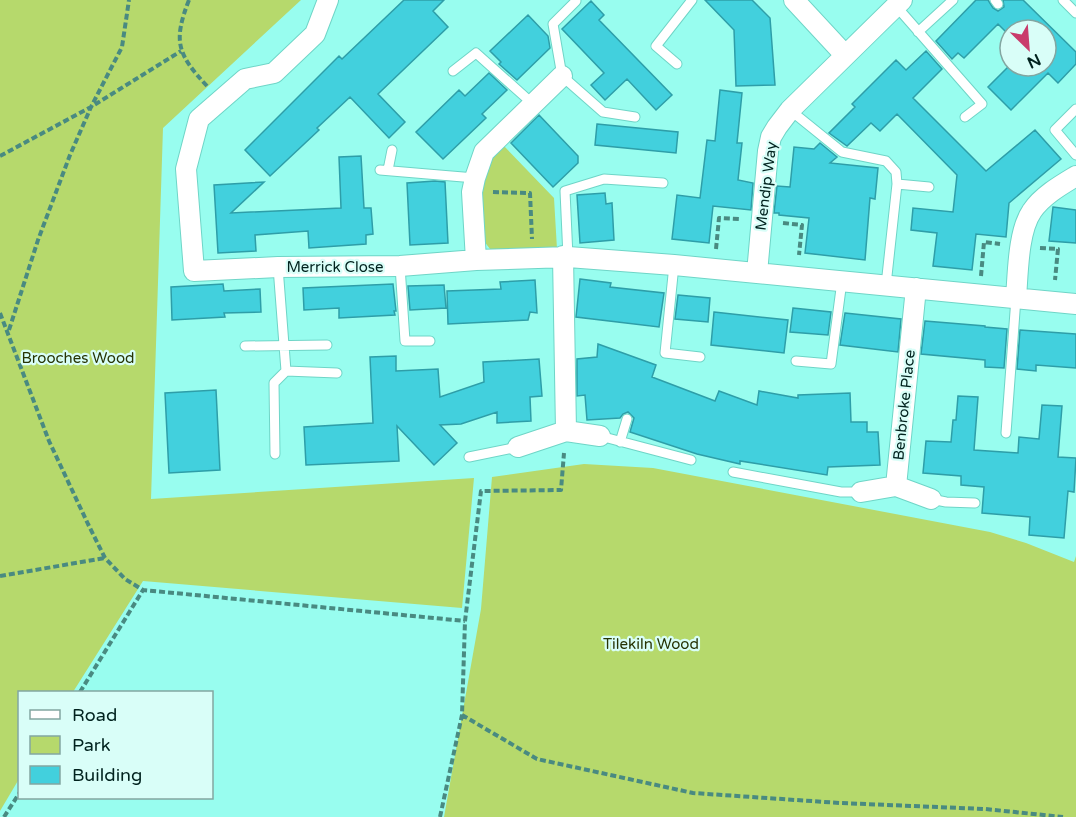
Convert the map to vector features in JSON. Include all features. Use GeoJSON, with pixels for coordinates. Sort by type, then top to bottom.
{"type":"FeatureCollection","features":[{"type":"Feature","properties":{"kind":"street"},"geometry":{"type":"LineString","coordinates":[[220,100],[245,79],[274,73],[315,34],[328,0]]}},
{"type":"Feature","properties":{"kind":"street"},"geometry":{"type":"LineString","coordinates":[[794,0],[845,54]]}},
{"type":"Feature","properties":{"kind":"street","name":"Mendip Way"},"geometry":{"type":"LineString","coordinates":[[757,273],[771,137],[790,110],[899,3]]}},
{"type":"Feature","properties":{"kind":"street"},"geometry":{"type":"LineString","coordinates":[[476,260],[473,185],[484,152],[562,76]]}},
{"type":"Feature","properties":{"kind":"street","name":"Merrick Close"},"geometry":{"type":"LineString","coordinates":[[220,100],[199,119],[186,169],[194,271],[278,267],[400,266],[476,260],[565,257],[757,273]]}},
{"type":"Feature","properties":{"kind":"street"},"geometry":{"type":"LineString","coordinates":[[1016,298],[1021,246],[1030,213],[1047,196],[1076,176]]}},
{"type":"Feature","properties":{"kind":"street"},"geometry":{"type":"LineString","coordinates":[[565,257],[566,431]]}},
{"type":"Feature","properties":{"kind":"street"},"geometry":{"type":"LineString","coordinates":[[757,273],[1076,304]]}},
{"type":"Feature","properties":{"kind":"street","name":"Benbroke Place"},"geometry":{"type":"LineString","coordinates":[[896,486],[916,288]]}},
{"type":"Feature","properties":{"kind":"street"},"geometry":{"type":"LineString","coordinates":[[518,447],[566,431],[600,436]]}},
{"type":"Feature","properties":{"kind":"street"},"geometry":{"type":"LineString","coordinates":[[861,492],[896,486],[931,499]]}},
{"type":"Feature","properties":{"kind":"lane"},"geometry":{"type":"LineString","coordinates":[[677,64],[656,46],[692,0]]}},
{"type":"Feature","properties":{"kind":"lane"},"geometry":{"type":"LineString","coordinates":[[918,32],[952,0]]}},
{"type":"Feature","properties":{"kind":"lane"},"geometry":{"type":"LineString","coordinates":[[1063,0],[1076,13]]}},
{"type":"Feature","properties":{"kind":"lane"},"geometry":{"type":"LineString","coordinates":[[576,2],[552,24],[562,76],[603,112],[635,117]]}},
{"type":"Feature","properties":{"kind":"lane"},"geometry":{"type":"LineString","coordinates":[[899,3],[918,32],[982,104],[964,117]]}},
{"type":"Feature","properties":{"kind":"lane"},"geometry":{"type":"LineString","coordinates":[[453,71],[476,52],[533,104]]}},
{"type":"Feature","properties":{"kind":"lane"},"geometry":{"type":"LineString","coordinates":[[1076,109],[1056,130],[1076,155]]}},
{"type":"Feature","properties":{"kind":"lane"},"geometry":{"type":"LineString","coordinates":[[790,110],[842,152],[886,161],[896,172],[897,184],[886,285]]}},
{"type":"Feature","properties":{"kind":"lane"},"geometry":{"type":"LineString","coordinates":[[392,150],[384,170],[473,185]]}},
{"type":"Feature","properties":{"kind":"lane"},"geometry":{"type":"LineString","coordinates":[[565,257],[565,191],[604,179],[663,183]]}},
{"type":"Feature","properties":{"kind":"lane"},"geometry":{"type":"LineString","coordinates":[[897,184],[929,187]]}},
{"type":"Feature","properties":{"kind":"lane"},"geometry":{"type":"LineString","coordinates":[[674,265],[665,353],[700,357]]}},
{"type":"Feature","properties":{"kind":"lane"},"geometry":{"type":"LineString","coordinates":[[400,266],[405,341],[430,341]]}},
{"type":"Feature","properties":{"kind":"lane"},"geometry":{"type":"LineString","coordinates":[[278,267],[286,371]]}},
{"type":"Feature","properties":{"kind":"lane"},"geometry":{"type":"LineString","coordinates":[[796,361],[831,364],[842,281]]}},
{"type":"Feature","properties":{"kind":"lane"},"geometry":{"type":"LineString","coordinates":[[1006,433],[1016,298]]}},
{"type":"Feature","properties":{"kind":"lane"},"geometry":{"type":"LineString","coordinates":[[245,346],[327,345]]}},
{"type":"Feature","properties":{"kind":"lane"},"geometry":{"type":"LineString","coordinates":[[275,454],[274,382],[286,371],[338,373]]}},
{"type":"Feature","properties":{"kind":"lane"},"geometry":{"type":"LineString","coordinates":[[620,441],[627,419]]}},
{"type":"Feature","properties":{"kind":"lane"},"geometry":{"type":"LineString","coordinates":[[600,436],[692,460]]}},
{"type":"Feature","properties":{"kind":"lane"},"geometry":{"type":"LineString","coordinates":[[469,457],[518,447]]}},
{"type":"Feature","properties":{"kind":"lane"},"geometry":{"type":"LineString","coordinates":[[733,472],[841,492],[861,492]]}},
{"type":"Feature","properties":{"kind":"lane"},"geometry":{"type":"LineString","coordinates":[[931,499],[975,503]]}},
{"type":"Feature","properties":{"kind":"path"},"geometry":{"type":"LineString","coordinates":[[8,332],[38,240],[70,155],[91,107],[122,47],[129,0]]}},
{"type":"Feature","properties":{"kind":"path"},"geometry":{"type":"LineString","coordinates":[[189,0],[180,23],[181,51],[192,70],[220,100]]}},
{"type":"Feature","properties":{"kind":"path"},"geometry":{"type":"LineString","coordinates":[[0,156],[91,107],[181,51]]}},
{"type":"Feature","properties":{"kind":"path"},"geometry":{"type":"LineString","coordinates":[[473,185],[530,193],[532,258]]}},
{"type":"Feature","properties":{"kind":"path"},"geometry":{"type":"LineString","coordinates":[[0,313],[49,441],[105,558],[125,579],[143,590],[465,621]]}},
{"type":"Feature","properties":{"kind":"path"},"geometry":{"type":"LineString","coordinates":[[440,817],[462,715],[465,621],[481,491],[561,490],[566,431]]}},
{"type":"Feature","properties":{"kind":"path"},"geometry":{"type":"LineString","coordinates":[[0,576],[105,558]]}},
{"type":"Feature","properties":{"kind":"path"},"geometry":{"type":"LineString","coordinates":[[81,691],[143,590]]}},
{"type":"Feature","properties":{"kind":"path"},"geometry":{"type":"LineString","coordinates":[[462,715],[537,759],[693,793],[840,803],[985,809],[1063,817]]}},
{"type":"Feature","properties":{"kind":"path"},"geometry":{"type":"LineString","coordinates":[[4,817],[18,795]]}},
{"type":"Feature","properties":{"kind":"green space","name":"Brooches Wood"},"geometry":{"type":"Polygon","coordinates":[[[0,0],[301,0],[163,128],[151,499],[474,478],[462,608],[143,581],[74,691],[18,691],[18,781],[0,811],[0,0]]]}},
{"type":"Feature","properties":{"kind":"green space"},"geometry":{"type":"Polygon","coordinates":[[[504,146],[554,198],[557,249],[532,251],[490,249],[481,237],[484,163],[504,146]]]}},
{"type":"Feature","properties":{"kind":"green space","name":"Tilekiln Wood"},"geometry":{"type":"Polygon","coordinates":[[[584,464],[653,468],[990,532],[1074,562],[1076,556],[1076,817],[444,817],[481,609],[492,477],[584,464]]]}},
{"type":"Feature","properties":{"kind":"building"},"geometry":{"type":"Polygon","coordinates":[[[404,0],[444,0],[433,11],[448,27],[378,94],[405,122],[389,138],[350,97],[270,176],[245,150],[339,56],[342,59],[404,0]]]}},
{"type":"Feature","properties":{"kind":"building"},"geometry":{"type":"Polygon","coordinates":[[[705,0],[752,0],[770,18],[775,85],[736,86],[734,30],[705,0]]]}},
{"type":"Feature","properties":{"kind":"building"},"geometry":{"type":"Polygon","coordinates":[[[976,0],[988,0],[998,11],[1004,7],[1003,0],[1023,0],[1041,18],[998,18],[998,24],[964,58],[958,53],[952,59],[936,41],[976,0]]]}},
{"type":"Feature","properties":{"kind":"building"},"geometry":{"type":"Polygon","coordinates":[[[591,1],[604,15],[599,20],[672,95],[656,110],[627,79],[605,100],[591,85],[604,73],[562,29],[591,1]]]}},
{"type":"Feature","properties":{"kind":"building"},"geometry":{"type":"Polygon","coordinates":[[[528,15],[548,36],[550,48],[517,80],[499,64],[501,62],[490,51],[528,15]]]}},
{"type":"Feature","properties":{"kind":"building"},"geometry":{"type":"Polygon","coordinates":[[[1058,34],[1076,52],[1076,64],[1058,83],[1053,78],[1058,78],[1058,34]]]}},
{"type":"Feature","properties":{"kind":"building"},"geometry":{"type":"Polygon","coordinates":[[[926,51],[942,69],[913,98],[986,171],[1035,130],[1061,159],[1009,203],[1006,237],[976,234],[972,270],[933,266],[937,233],[911,230],[913,208],[953,212],[957,175],[897,114],[880,131],[871,123],[847,146],[829,133],[855,107],[852,104],[896,60],[906,70],[926,51]]]}},
{"type":"Feature","properties":{"kind":"building"},"geometry":{"type":"Polygon","coordinates":[[[489,73],[507,90],[482,114],[486,118],[443,159],[416,132],[459,90],[465,96],[489,73]]]}},
{"type":"Feature","properties":{"kind":"building"},"geometry":{"type":"Polygon","coordinates":[[[998,77],[1043,78],[1011,110],[988,87],[998,77]]]}},
{"type":"Feature","properties":{"kind":"building"},"geometry":{"type":"Polygon","coordinates":[[[720,90],[742,93],[737,143],[742,143],[738,180],[753,183],[751,210],[713,206],[709,243],[672,239],[677,195],[700,198],[707,140],[715,141],[720,90]]]}},
{"type":"Feature","properties":{"kind":"building"},"geometry":{"type":"Polygon","coordinates":[[[539,115],[578,156],[578,163],[553,187],[511,143],[539,115]]]}},
{"type":"Feature","properties":{"kind":"building"},"geometry":{"type":"Polygon","coordinates":[[[597,124],[678,132],[676,153],[595,145],[597,124]]]}},
{"type":"Feature","properties":{"kind":"building"},"geometry":{"type":"Polygon","coordinates":[[[820,143],[837,157],[830,163],[878,168],[875,199],[870,198],[865,260],[805,253],[809,218],[774,213],[777,186],[790,187],[794,147],[814,149],[820,143]]]}},
{"type":"Feature","properties":{"kind":"building"},"geometry":{"type":"Polygon","coordinates":[[[361,156],[364,208],[371,208],[373,234],[366,235],[366,244],[309,248],[308,231],[255,235],[256,251],[218,253],[214,185],[264,182],[231,213],[341,208],[339,157],[361,156]]]}},
{"type":"Feature","properties":{"kind":"building"},"geometry":{"type":"Polygon","coordinates":[[[445,182],[448,243],[410,245],[407,183],[445,182]]]}},
{"type":"Feature","properties":{"kind":"building"},"geometry":{"type":"Polygon","coordinates":[[[605,193],[606,204],[612,203],[614,240],[580,243],[577,195],[605,193]]]}},
{"type":"Feature","properties":{"kind":"building"},"geometry":{"type":"Polygon","coordinates":[[[1053,207],[1076,210],[1076,243],[1049,241],[1053,207]]]}},
{"type":"Feature","properties":{"kind":"building"},"geometry":{"type":"Polygon","coordinates":[[[580,279],[611,283],[610,287],[664,293],[659,327],[576,317],[580,279]]]}},
{"type":"Feature","properties":{"kind":"building"},"geometry":{"type":"Polygon","coordinates":[[[535,280],[537,313],[530,312],[528,320],[448,324],[447,291],[501,289],[500,282],[535,280]]]}},
{"type":"Feature","properties":{"kind":"building"},"geometry":{"type":"Polygon","coordinates":[[[223,284],[224,291],[260,289],[261,312],[224,313],[225,317],[172,320],[171,287],[223,284]]]}},
{"type":"Feature","properties":{"kind":"building"},"geometry":{"type":"Polygon","coordinates":[[[393,284],[395,315],[339,318],[339,308],[304,310],[303,288],[393,284]]]}},
{"type":"Feature","properties":{"kind":"building"},"geometry":{"type":"Polygon","coordinates":[[[444,285],[446,308],[410,310],[408,286],[444,285]]]}},
{"type":"Feature","properties":{"kind":"building"},"geometry":{"type":"Polygon","coordinates":[[[678,295],[710,298],[708,322],[675,319],[678,295]]]}},
{"type":"Feature","properties":{"kind":"building"},"geometry":{"type":"Polygon","coordinates":[[[793,308],[831,312],[828,335],[790,332],[793,308]]]}},
{"type":"Feature","properties":{"kind":"building"},"geometry":{"type":"Polygon","coordinates":[[[714,312],[788,320],[784,353],[711,345],[714,312]]]}},
{"type":"Feature","properties":{"kind":"building"},"geometry":{"type":"Polygon","coordinates":[[[845,313],[901,319],[898,352],[840,345],[845,313]]]}},
{"type":"Feature","properties":{"kind":"building"},"geometry":{"type":"Polygon","coordinates":[[[925,321],[1007,329],[1004,368],[985,367],[985,360],[921,354],[925,321]]]}},
{"type":"Feature","properties":{"kind":"building"},"geometry":{"type":"Polygon","coordinates":[[[1020,330],[1076,334],[1076,368],[1036,365],[1036,371],[1017,369],[1020,330]]]}},
{"type":"Feature","properties":{"kind":"building"},"geometry":{"type":"Polygon","coordinates":[[[598,344],[656,365],[652,377],[715,401],[719,391],[757,405],[759,391],[798,398],[798,395],[850,393],[851,422],[867,422],[867,432],[878,432],[880,465],[828,467],[827,475],[740,461],[740,464],[697,454],[630,432],[634,418],[628,412],[620,418],[587,420],[585,395],[577,396],[577,359],[597,357],[598,344]]]}},
{"type":"Feature","properties":{"kind":"building"},"geometry":{"type":"Polygon","coordinates":[[[396,356],[396,371],[438,369],[440,397],[484,382],[483,362],[539,359],[542,396],[530,397],[531,421],[497,423],[497,412],[461,424],[440,425],[457,443],[434,465],[397,426],[399,461],[306,465],[304,427],[373,423],[370,357],[396,356]]]}},
{"type":"Feature","properties":{"kind":"building"},"geometry":{"type":"Polygon","coordinates":[[[216,390],[220,470],[169,473],[165,393],[216,390]]]}},
{"type":"Feature","properties":{"kind":"building"},"geometry":{"type":"Polygon","coordinates":[[[958,396],[978,397],[974,450],[1018,453],[1019,437],[1039,439],[1042,405],[1062,406],[1058,457],[1076,458],[1074,492],[1068,491],[1064,538],[1029,535],[1030,517],[982,513],[984,487],[961,485],[961,476],[923,473],[926,441],[951,442],[958,396]]]}}]}
